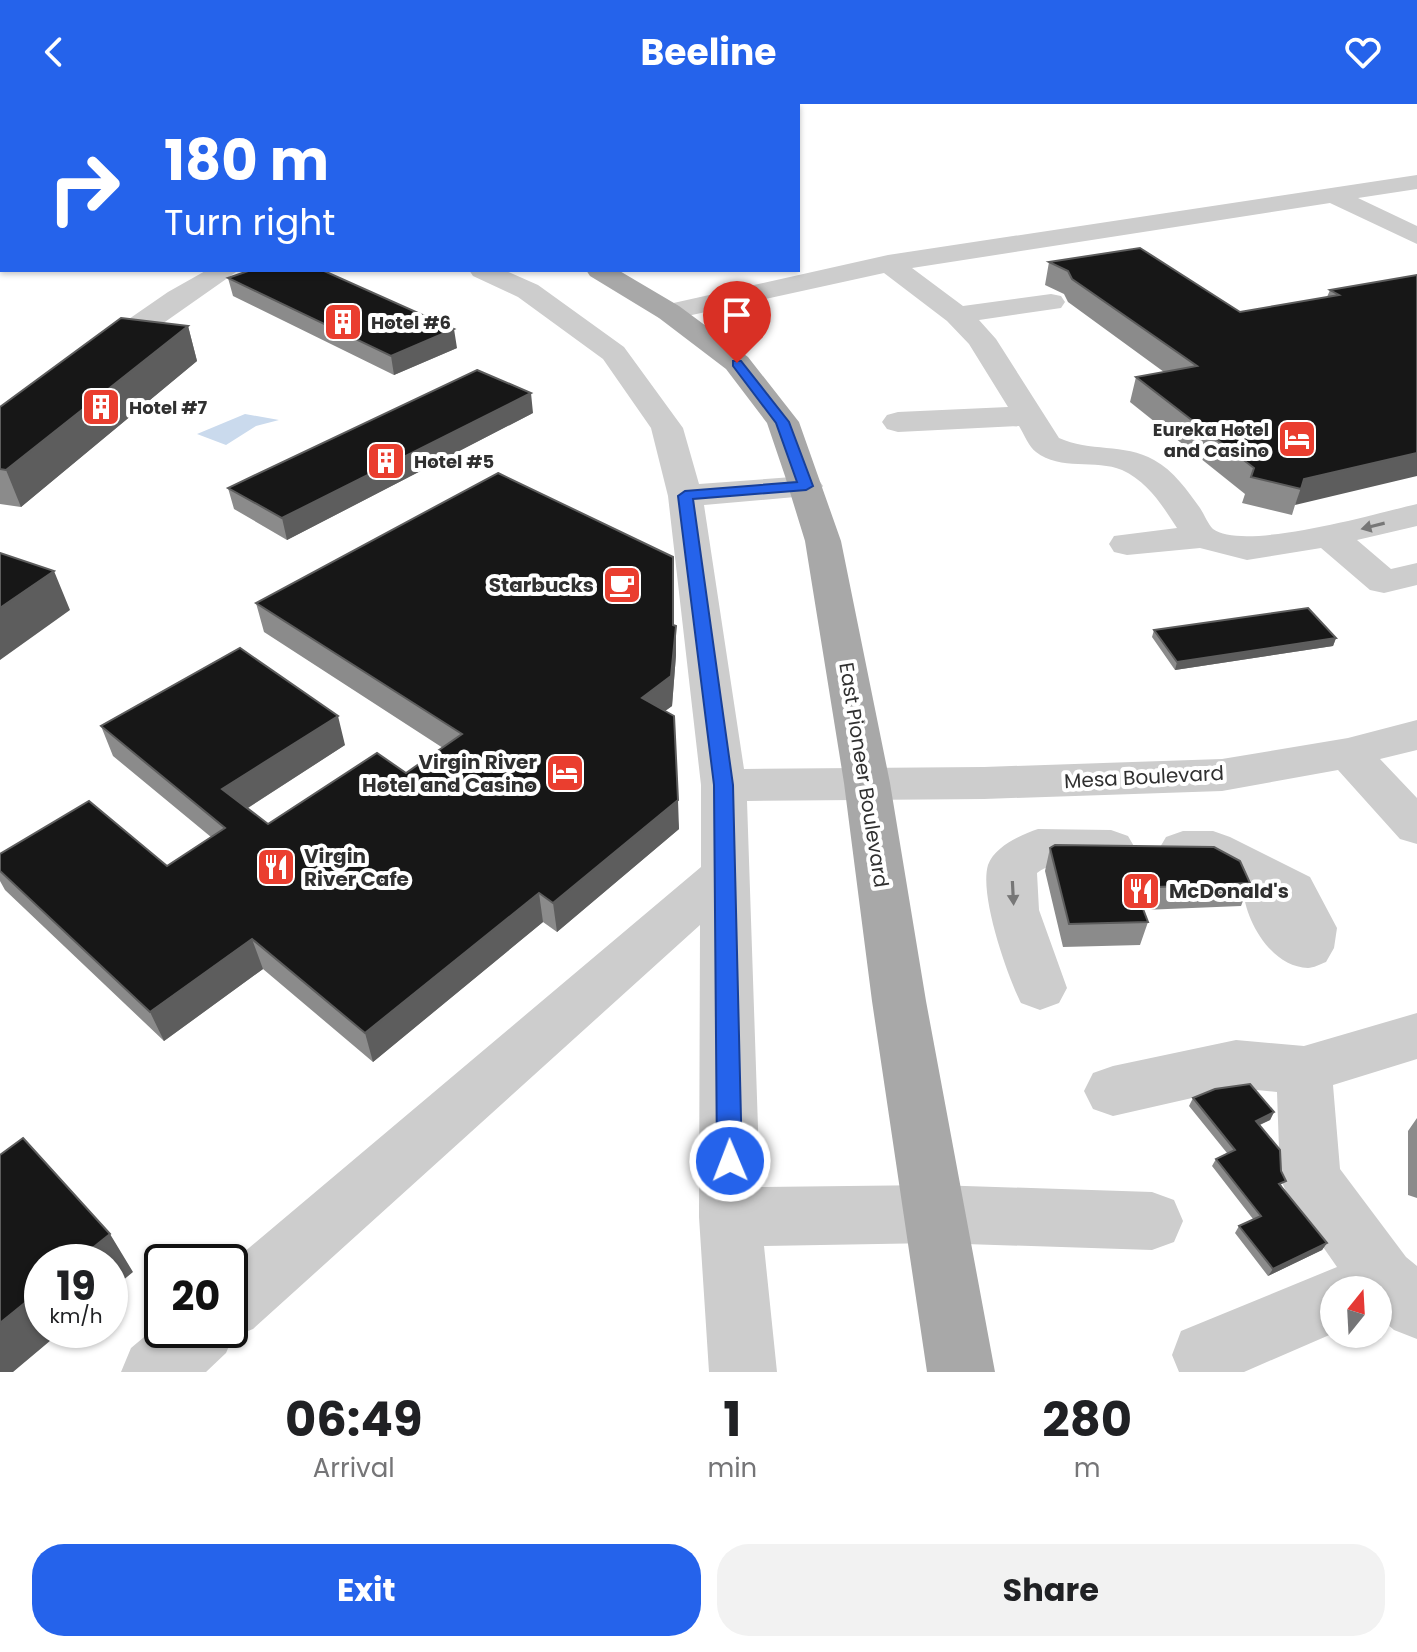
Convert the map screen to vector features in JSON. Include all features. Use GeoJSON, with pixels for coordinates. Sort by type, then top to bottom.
{"type":"FeatureCollection","features":[{"type":"Feature","properties":{"kind":"main road","name":"East Pioneer Boulevard"},"geometry":{"type":"LineString","coordinates":[[602,272],[676,317],[737,363],[783,422],[806,486],[823,541],[867,783],[899,1001],[961,1372]]}},
{"type":"Feature","properties":{"kind":"street"},"geometry":{"type":"LineString","coordinates":[[676,317],[896,268],[1340,198],[1417,182]]}},
{"type":"Feature","properties":{"kind":"street"},"geometry":{"type":"LineString","coordinates":[[1340,198],[1417,193]]}},
{"type":"Feature","properties":{"kind":"street"},"geometry":{"type":"LineString","coordinates":[[1340,198],[1417,236]]}},
{"type":"Feature","properties":{"kind":"street"},"geometry":{"type":"LineString","coordinates":[[896,268],[981,339],[1047,445],[1063,454],[1115,457],[1156,474],[1201,537]]}},
{"type":"Feature","properties":{"kind":"street"},"geometry":{"type":"LineString","coordinates":[[0,423],[178,298],[223,272]]}},
{"type":"Feature","properties":{"kind":"street"},"geometry":{"type":"LineString","coordinates":[[486,272],[528,291],[614,353],[667,428],[685,496],[724,785],[730,1217],[743,1372]]}},
{"type":"Feature","properties":{"kind":"street"},"geometry":{"type":"LineString","coordinates":[[948,309],[1028,298]]}},
{"type":"Feature","properties":{"kind":"street"},"geometry":{"type":"LineString","coordinates":[[898,422],[1031,416]]}},
{"type":"Feature","properties":{"kind":"street"},"geometry":{"type":"LineString","coordinates":[[685,496],[806,486]]}},
{"type":"Feature","properties":{"kind":"street"},"geometry":{"type":"LineString","coordinates":[[1127,544],[1201,537],[1247,549],[1329,536],[1417,515]]}},
{"type":"Feature","properties":{"kind":"street"},"geometry":{"type":"LineString","coordinates":[[1329,536],[1384,582],[1417,574]]}},
{"type":"Feature","properties":{"kind":"street","name":"Mesa Boulevard"},"geometry":{"type":"LineString","coordinates":[[724,785],[984,783],[1222,775],[1348,753],[1417,735]]}},
{"type":"Feature","properties":{"kind":"street"},"geometry":{"type":"LineString","coordinates":[[1348,753],[1417,827]]}},
{"type":"Feature","properties":{"kind":"street"},"geometry":{"type":"LineString","coordinates":[[1040,988],[1014,910],[1012,866],[1038,847],[1213,849],[1268,878],[1267,898],[1283,932],[1308,948]]}},
{"type":"Feature","properties":{"kind":"street"},"geometry":{"type":"LineString","coordinates":[[248,1290],[725,874]]}},
{"type":"Feature","properties":{"kind":"street"},"geometry":{"type":"LineString","coordinates":[[1113,1091],[1236,1064],[1304,1070],[1417,1036]]}},
{"type":"Feature","properties":{"kind":"street"},"geometry":{"type":"LineString","coordinates":[[1304,1070],[1310,1178],[1363,1276]]}},
{"type":"Feature","properties":{"kind":"street"},"geometry":{"type":"LineString","coordinates":[[730,1217],[935,1214],[1152,1221]]}},
{"type":"Feature","properties":{"kind":"street"},"geometry":{"type":"LineString","coordinates":[[1205,1355],[1320,1313]]}},
{"type":"Feature","properties":{"kind":"street"},"geometry":{"type":"LineString","coordinates":[[155,1372],[182,1348]]}},
{"type":"Feature","properties":{"kind":"water"},"geometry":{"type":"Polygon","coordinates":[[[245,414],[279,420],[256,426],[226,445],[197,434],[245,414]]]}},
{"type":"Feature","properties":{"kind":"building"},"geometry":{"type":"Polygon","coordinates":[[[1140,248],[1240,312],[1339,295],[1330,290],[1417,275],[1417,453],[1304,479],[1301,489],[1251,477],[1254,468],[1136,377],[1197,366],[1072,279],[1068,271],[1049,262],[1140,248]]]}},
{"type":"Feature","properties":{"kind":"building"},"geometry":{"type":"Polygon","coordinates":[[[245,272],[326,272],[454,329],[391,356],[228,278],[245,272]]]}},
{"type":"Feature","properties":{"kind":"building"},"geometry":{"type":"Polygon","coordinates":[[[121,318],[188,326],[6,470],[0,469],[0,407],[121,318]]]}},
{"type":"Feature","properties":{"kind":"building"},"geometry":{"type":"Polygon","coordinates":[[[477,370],[531,393],[282,518],[228,488],[477,370]]]}},
{"type":"Feature","properties":{"kind":"building","name":"Virgin River Hotel and Casino"},"geometry":{"type":"Polygon","coordinates":[[[498,473],[673,557],[673,625],[676,626],[671,676],[642,698],[674,716],[678,800],[553,903],[539,893],[365,1033],[252,939],[150,1012],[0,871],[0,854],[89,801],[167,866],[225,828],[101,726],[240,648],[338,716],[222,789],[268,824],[377,753],[406,773],[462,734],[256,603],[498,473]]]}},
{"type":"Feature","properties":{"kind":"building"},"geometry":{"type":"Polygon","coordinates":[[[0,553],[54,571],[0,608],[0,553]]]}},
{"type":"Feature","properties":{"kind":"building"},"geometry":{"type":"Polygon","coordinates":[[[1308,608],[1336,638],[1177,662],[1154,630],[1308,608]]]}},
{"type":"Feature","properties":{"kind":"building","name":"McDonald's"},"geometry":{"type":"Polygon","coordinates":[[[1055,845],[1214,847],[1240,861],[1250,883],[1135,888],[1148,922],[1069,924],[1050,848],[1055,845]]]}},
{"type":"Feature","properties":{"kind":"building"},"geometry":{"type":"Polygon","coordinates":[[[1250,1084],[1274,1112],[1256,1121],[1280,1150],[1281,1171],[1286,1181],[1279,1184],[1327,1243],[1273,1269],[1239,1226],[1261,1216],[1216,1159],[1235,1150],[1193,1098],[1215,1089],[1250,1084]]]}},
{"type":"Feature","properties":{"kind":"building"},"geometry":{"type":"Polygon","coordinates":[[[23,1138],[110,1234],[98,1244],[24,1244],[24,1304],[0,1323],[0,1155],[23,1138]]]}},
{"type":"Feature","properties":{"kind":"place","name":"Hotel #6"},"geometry":{"type":"Point","coordinates":[343,322]}},
{"type":"Feature","properties":{"kind":"place","name":"Hotel #7"},"geometry":{"type":"Point","coordinates":[101,407]}},
{"type":"Feature","properties":{"kind":"place","name":"Eureka Hotel and Casino"},"geometry":{"type":"Point","coordinates":[1297,439]}},
{"type":"Feature","properties":{"kind":"place","name":"Hotel #5"},"geometry":{"type":"Point","coordinates":[386,461]}},
{"type":"Feature","properties":{"kind":"place","name":"Starbucks"},"geometry":{"type":"Point","coordinates":[622,585]}},
{"type":"Feature","properties":{"kind":"place","name":"Virgin River Hotel and Casino"},"geometry":{"type":"Point","coordinates":[565,773]}},
{"type":"Feature","properties":{"kind":"place","name":"Virgin River Cafe"},"geometry":{"type":"Point","coordinates":[276,867]}},
{"type":"Feature","properties":{"kind":"place","name":"McDonald's"},"geometry":{"type":"Point","coordinates":[1141,891]}},
{"type":"Feature","properties":{"kind":"route"},"geometry":{"type":"LineString","coordinates":[[730,1161],[724,785],[685,496],[806,486],[783,422],[737,363]]}}]}
